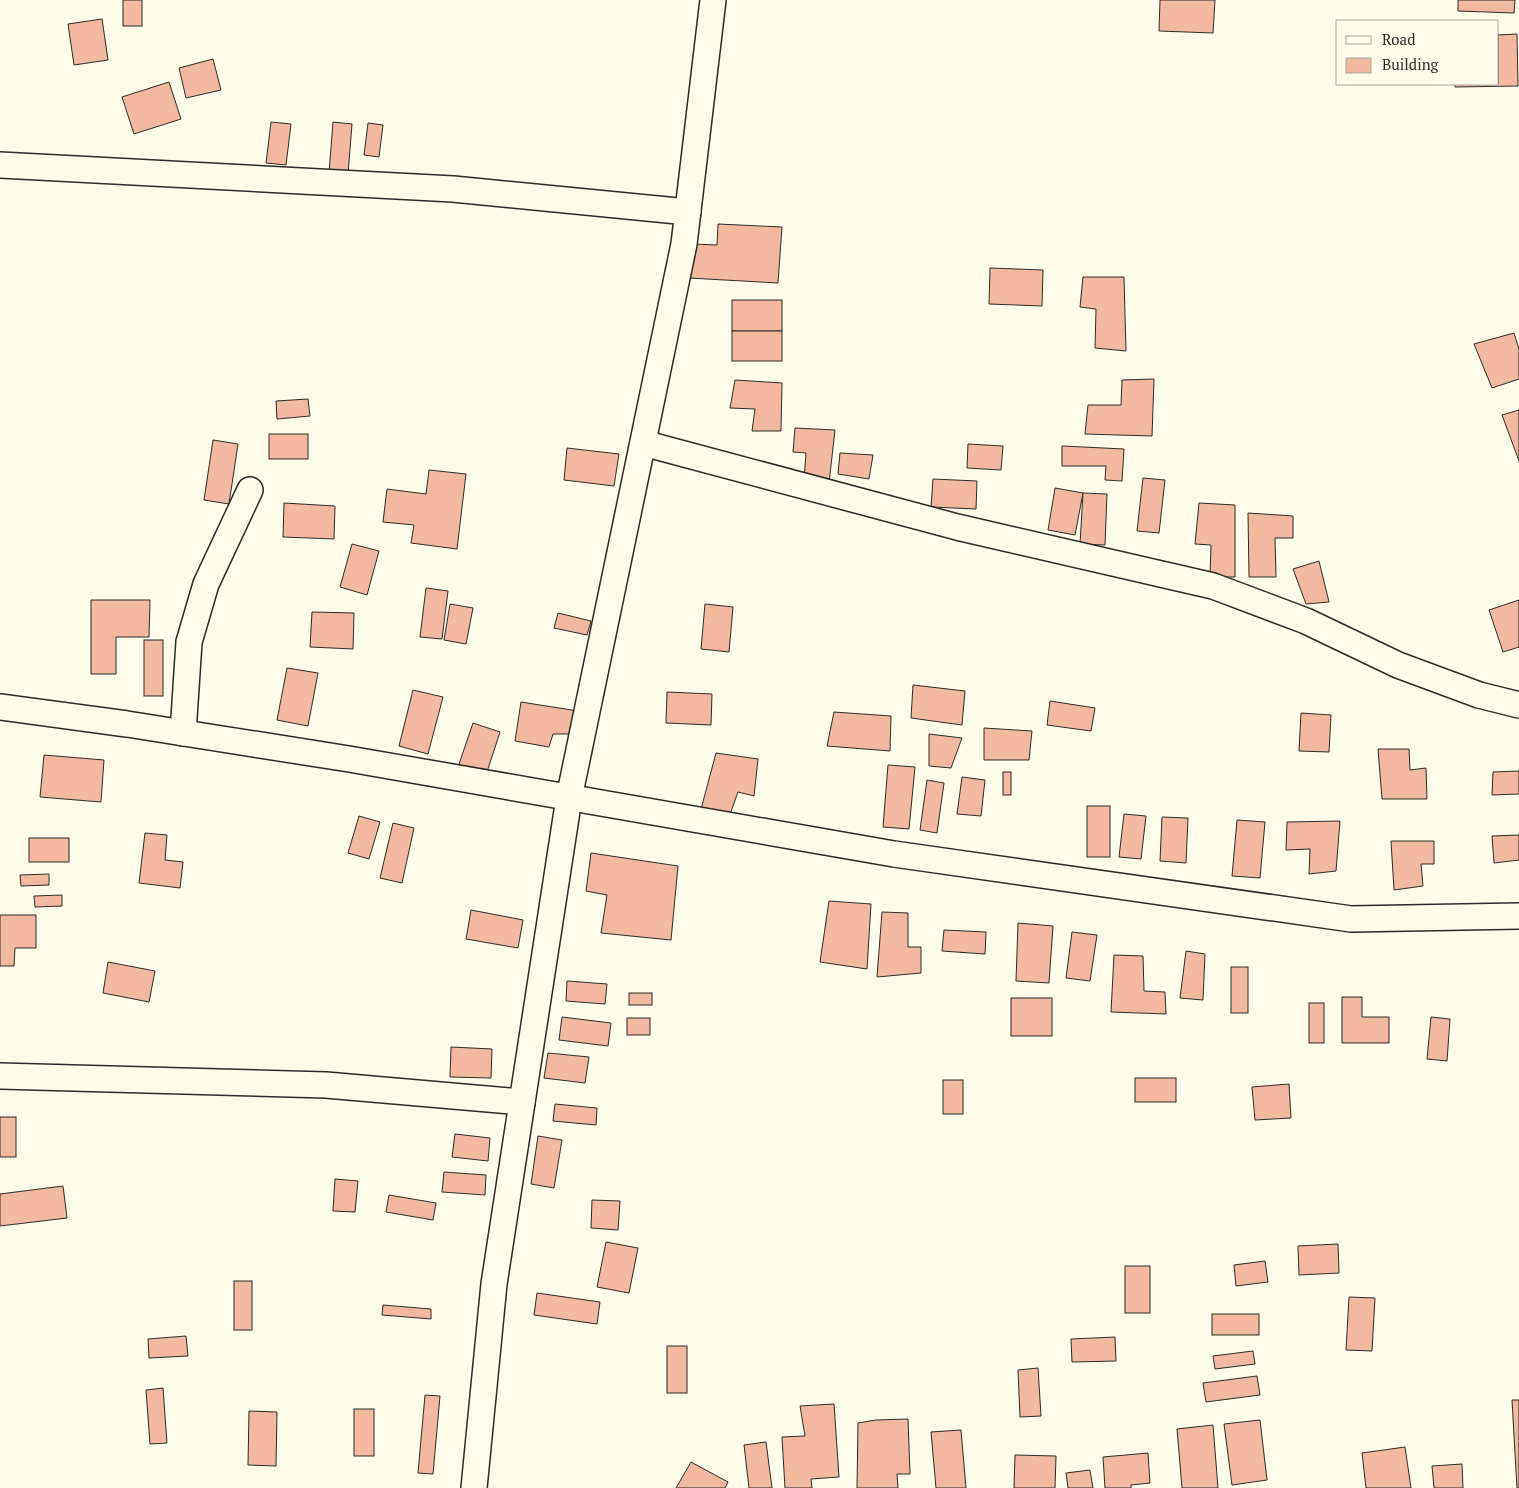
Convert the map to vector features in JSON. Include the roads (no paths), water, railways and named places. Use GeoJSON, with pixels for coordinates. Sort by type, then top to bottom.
{"type":"FeatureCollection","features":[{"type":"Feature","properties":{"kind":"street"},"geometry":{"type":"LineString","coordinates":[[474,1488],[494,1284],[569,798],[684,244],[713,0]]}},
{"type":"Feature","properties":{"kind":"street"},"geometry":{"type":"LineString","coordinates":[[0,166],[453,189],[688,212]]}},
{"type":"Feature","properties":{"kind":"street"},"geometry":{"type":"LineString","coordinates":[[643,443],[956,527],[1213,586],[1306,621],[1398,664],[1479,694],[1519,705]]}},
{"type":"Feature","properties":{"kind":"street"},"geometry":{"type":"LineString","coordinates":[[183,733],[189,642],[206,584],[250,490]]}},
{"type":"Feature","properties":{"kind":"street"},"geometry":{"type":"LineString","coordinates":[[0,707],[349,759],[894,854],[1351,919],[1519,916]]}},
{"type":"Feature","properties":{"kind":"street"},"geometry":{"type":"LineString","coordinates":[[0,1076],[326,1085],[522,1102]]}}]}
